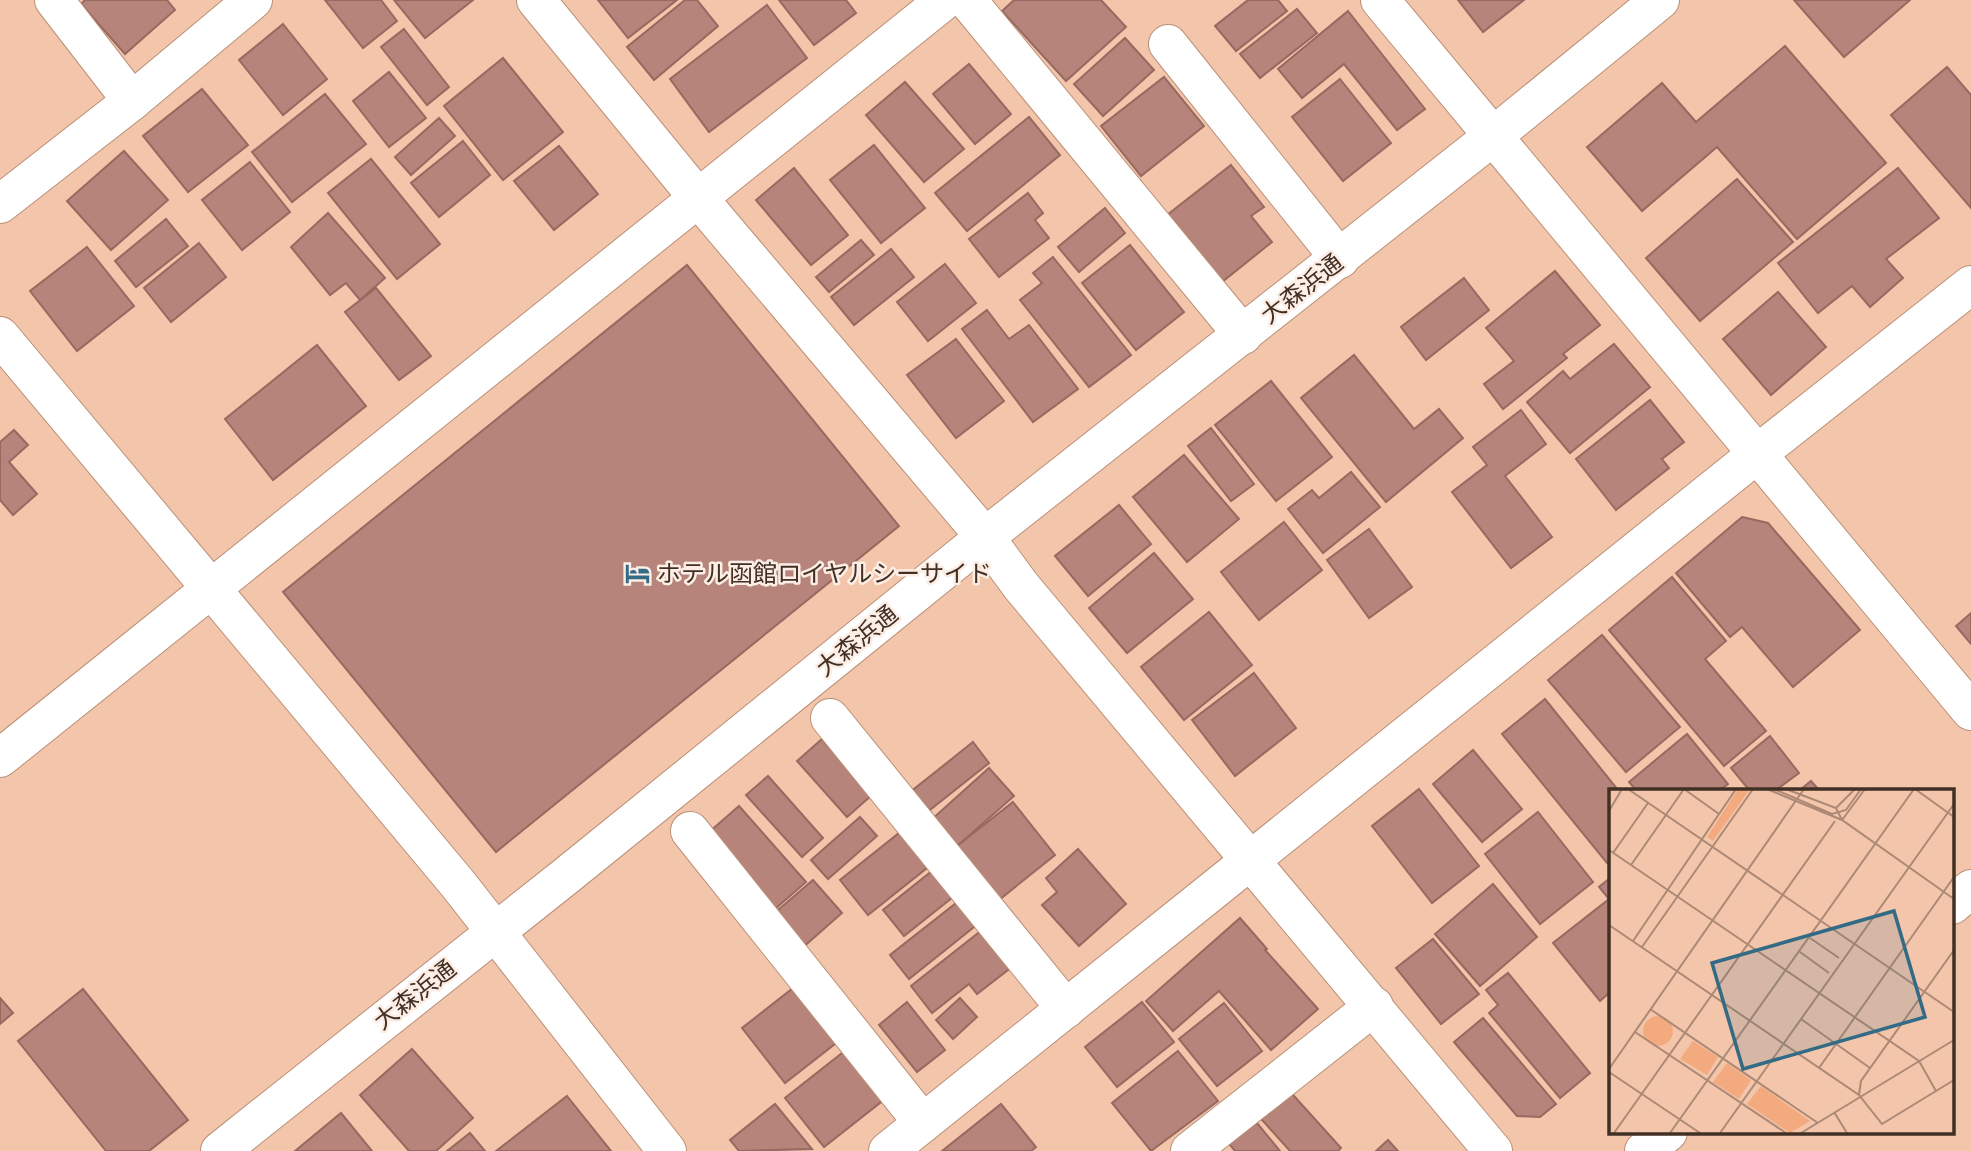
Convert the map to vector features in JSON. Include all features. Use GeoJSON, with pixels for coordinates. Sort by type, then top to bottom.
{"type":"FeatureCollection","features":[{"type":"Feature","properties":{"kind":"street"},"geometry":{"type":"LineString","coordinates":[[54,0],[132,101]]}},
{"type":"Feature","properties":{"kind":"street"},"geometry":{"type":"LineString","coordinates":[[0,204],[132,101],[253,0]]}},
{"type":"Feature","properties":{"kind":"street"},"geometry":{"type":"LineString","coordinates":[[536,0],[699,199],[985,537],[1021,586],[1249,861],[1374,1006],[1493,1151]]}},
{"type":"Feature","properties":{"kind":"street"},"geometry":{"type":"LineString","coordinates":[[0,758],[946,0]]}},
{"type":"Feature","properties":{"kind":"street"},"geometry":{"type":"LineString","coordinates":[[967,0],[1243,335]]}},
{"type":"Feature","properties":{"kind":"street"},"geometry":{"type":"LineString","coordinates":[[1380,0],[1971,711]]}},
{"type":"Feature","properties":{"kind":"street","name":"大森浜通"},"geometry":{"type":"LineString","coordinates":[[219,1151],[496,932],[985,537],[1493,137],[1660,0]]}},
{"type":"Feature","properties":{"kind":"street"},"geometry":{"type":"LineString","coordinates":[[1168,44],[1340,258]]}},
{"type":"Feature","properties":{"kind":"street"},"geometry":{"type":"LineString","coordinates":[[888,1151],[1756,454],[1971,285]]}},
{"type":"Feature","properties":{"kind":"street"},"geometry":{"type":"LineString","coordinates":[[0,335],[213,588],[496,932],[667,1151]]}},
{"type":"Feature","properties":{"kind":"street"},"geometry":{"type":"LineString","coordinates":[[830,718],[1066,1009]]}},
{"type":"Feature","properties":{"kind":"street"},"geometry":{"type":"LineString","coordinates":[[690,831],[923,1123]]}},
{"type":"Feature","properties":{"kind":"street"},"geometry":{"type":"LineString","coordinates":[[1954,903],[1971,889]]}},
{"type":"Feature","properties":{"kind":"street"},"geometry":{"type":"LineString","coordinates":[[1190,1151],[1374,1006]]}},
{"type":"Feature","properties":{"kind":"street"},"geometry":{"type":"LineString","coordinates":[[1644,1151],[1665,1134]]}},
{"type":"Feature","properties":{"kind":"building"},"geometry":{"type":"Polygon","coordinates":[[[85,0],[167,0],[175,10],[125,54],[81,4],[85,0]]]}},
{"type":"Feature","properties":{"kind":"building"},"geometry":{"type":"Polygon","coordinates":[[[325,0],[381,0],[397,21],[363,48],[325,0]]]}},
{"type":"Feature","properties":{"kind":"building"},"geometry":{"type":"Polygon","coordinates":[[[394,0],[473,0],[425,38],[394,0]]]}},
{"type":"Feature","properties":{"kind":"building"},"geometry":{"type":"Polygon","coordinates":[[[598,0],[677,0],[628,38],[598,0]]]}},
{"type":"Feature","properties":{"kind":"building"},"geometry":{"type":"Polygon","coordinates":[[[685,0],[697,0],[718,26],[654,80],[627,47],[685,0]]]}},
{"type":"Feature","properties":{"kind":"building"},"geometry":{"type":"Polygon","coordinates":[[[779,0],[846,0],[856,13],[814,45],[779,0]]]}},
{"type":"Feature","properties":{"kind":"building"},"geometry":{"type":"Polygon","coordinates":[[[1014,0],[1101,0],[1126,27],[1066,81],[1002,11],[1014,0]]]}},
{"type":"Feature","properties":{"kind":"building"},"geometry":{"type":"Polygon","coordinates":[[[1248,0],[1278,0],[1287,11],[1236,51],[1215,26],[1248,0]]]}},
{"type":"Feature","properties":{"kind":"building"},"geometry":{"type":"Polygon","coordinates":[[[1458,0],[1524,0],[1483,32],[1458,0]]]}},
{"type":"Feature","properties":{"kind":"building"},"geometry":{"type":"Polygon","coordinates":[[[1794,0],[1910,0],[1844,57],[1794,0]]]}},
{"type":"Feature","properties":{"kind":"building"},"geometry":{"type":"Polygon","coordinates":[[[767,5],[807,58],[709,132],[670,79],[767,5]]]}},
{"type":"Feature","properties":{"kind":"building"},"geometry":{"type":"Polygon","coordinates":[[[1297,9],[1317,33],[1260,78],[1240,54],[1297,9]]]}},
{"type":"Feature","properties":{"kind":"building"},"geometry":{"type":"Polygon","coordinates":[[[1348,11],[1425,109],[1397,130],[1344,64],[1302,98],[1278,69],[1348,11]]]}},
{"type":"Feature","properties":{"kind":"building"},"geometry":{"type":"Polygon","coordinates":[[[283,24],[327,79],[283,115],[239,60],[283,24]]]}},
{"type":"Feature","properties":{"kind":"building"},"geometry":{"type":"Polygon","coordinates":[[[404,29],[449,87],[427,105],[381,47],[404,29]]]}},
{"type":"Feature","properties":{"kind":"building"},"geometry":{"type":"Polygon","coordinates":[[[1125,38],[1154,70],[1103,116],[1074,84],[1125,38]]]}},
{"type":"Feature","properties":{"kind":"building"},"geometry":{"type":"Polygon","coordinates":[[[1785,46],[1886,163],[1797,239],[1717,147],[1642,211],[1587,147],[1662,83],[1696,122],[1785,46]]]}},
{"type":"Feature","properties":{"kind":"building"},"geometry":{"type":"Polygon","coordinates":[[[503,58],[563,132],[503,180],[444,106],[503,58]]]}},
{"type":"Feature","properties":{"kind":"building"},"geometry":{"type":"Polygon","coordinates":[[[969,64],[1011,114],[975,144],[933,94],[969,64]]]}},
{"type":"Feature","properties":{"kind":"building"},"geometry":{"type":"Polygon","coordinates":[[[1947,67],[1971,95],[1971,208],[1891,115],[1947,67]]]}},
{"type":"Feature","properties":{"kind":"building"},"geometry":{"type":"Polygon","coordinates":[[[389,72],[426,118],[389,147],[353,101],[389,72]]]}},
{"type":"Feature","properties":{"kind":"building"},"geometry":{"type":"Polygon","coordinates":[[[1164,77],[1204,126],[1141,176],[1101,126],[1164,77]]]}},
{"type":"Feature","properties":{"kind":"building"},"geometry":{"type":"Polygon","coordinates":[[[1340,79],[1391,143],[1343,181],[1292,117],[1340,79]]]}},
{"type":"Feature","properties":{"kind":"building"},"geometry":{"type":"Polygon","coordinates":[[[905,82],[964,149],[924,182],[866,115],[905,82]]]}},
{"type":"Feature","properties":{"kind":"building"},"geometry":{"type":"Polygon","coordinates":[[[202,89],[248,145],[188,192],[143,136],[202,89]]]}},
{"type":"Feature","properties":{"kind":"building"},"geometry":{"type":"Polygon","coordinates":[[[325,94],[366,144],[292,202],[252,152],[325,94]]]}},
{"type":"Feature","properties":{"kind":"building"},"geometry":{"type":"Polygon","coordinates":[[[1029,117],[1060,155],[967,231],[935,193],[1029,117]]]}},
{"type":"Feature","properties":{"kind":"building"},"geometry":{"type":"Polygon","coordinates":[[[439,118],[455,136],[411,175],[395,157],[439,118]]]}},
{"type":"Feature","properties":{"kind":"building"},"geometry":{"type":"Polygon","coordinates":[[[463,141],[490,175],[439,217],[411,183],[463,141]]]}},
{"type":"Feature","properties":{"kind":"building"},"geometry":{"type":"Polygon","coordinates":[[[874,145],[925,208],[881,243],[830,180],[874,145]]]}},
{"type":"Feature","properties":{"kind":"building"},"geometry":{"type":"Polygon","coordinates":[[[559,146],[598,194],[554,230],[514,181],[559,146]]]}},
{"type":"Feature","properties":{"kind":"building"},"geometry":{"type":"Polygon","coordinates":[[[124,151],[168,200],[111,250],[67,201],[124,151]]]}},
{"type":"Feature","properties":{"kind":"building"},"geometry":{"type":"Polygon","coordinates":[[[371,159],[440,244],[397,279],[328,193],[371,159]]]}},
{"type":"Feature","properties":{"kind":"building"},"geometry":{"type":"Polygon","coordinates":[[[250,162],[290,212],[242,250],[202,200],[250,162]]]}},
{"type":"Feature","properties":{"kind":"building"},"geometry":{"type":"Polygon","coordinates":[[[1231,165],[1264,207],[1251,216],[1272,242],[1217,286],[1162,219],[1231,165]]]}},
{"type":"Feature","properties":{"kind":"building"},"geometry":{"type":"Polygon","coordinates":[[[794,168],[848,235],[811,265],[756,200],[794,168]]]}},
{"type":"Feature","properties":{"kind":"building"},"geometry":{"type":"Polygon","coordinates":[[[1898,168],[1939,218],[1886,259],[1903,278],[1870,307],[1852,286],[1818,313],[1778,263],[1898,168]]]}},
{"type":"Feature","properties":{"kind":"building"},"geometry":{"type":"Polygon","coordinates":[[[1737,179],[1793,242],[1700,321],[1646,258],[1737,179]]]}},
{"type":"Feature","properties":{"kind":"building"},"geometry":{"type":"Polygon","coordinates":[[[1028,193],[1043,213],[1035,220],[1049,238],[999,277],[969,239],[1028,193]]]}},
{"type":"Feature","properties":{"kind":"building"},"geometry":{"type":"Polygon","coordinates":[[[1105,208],[1125,233],[1079,272],[1058,247],[1105,208]]]}},
{"type":"Feature","properties":{"kind":"building"},"geometry":{"type":"Polygon","coordinates":[[[328,213],[385,278],[360,300],[346,283],[330,295],[291,247],[328,213]]]}},
{"type":"Feature","properties":{"kind":"building"},"geometry":{"type":"Polygon","coordinates":[[[166,219],[188,246],[136,287],[115,261],[166,219]]]}},
{"type":"Feature","properties":{"kind":"building"},"geometry":{"type":"Polygon","coordinates":[[[861,240],[874,255],[829,292],[816,277],[861,240]]]}},
{"type":"Feature","properties":{"kind":"building"},"geometry":{"type":"Polygon","coordinates":[[[199,243],[226,277],[171,322],[144,288],[199,243]]]}},
{"type":"Feature","properties":{"kind":"building"},"geometry":{"type":"Polygon","coordinates":[[[1130,245],[1184,312],[1136,350],[1082,283],[1130,245]]]}},
{"type":"Feature","properties":{"kind":"building"},"geometry":{"type":"Polygon","coordinates":[[[87,247],[134,306],[77,351],[30,291],[87,247]]]}},
{"type":"Feature","properties":{"kind":"building"},"geometry":{"type":"Polygon","coordinates":[[[891,249],[914,277],[854,325],[831,297],[891,249]]]}},
{"type":"Feature","properties":{"kind":"building"},"geometry":{"type":"Polygon","coordinates":[[[1053,257],[1131,355],[1089,387],[1020,300],[1042,283],[1033,273],[1053,257]]]}},
{"type":"Feature","properties":{"kind":"building"},"geometry":{"type":"Polygon","coordinates":[[[945,264],[976,303],[928,341],[897,302],[945,264]]]}},
{"type":"Feature","properties":{"kind":"building"},"geometry":{"type":"Polygon","coordinates":[[[687,265],[899,526],[496,852],[283,592],[687,265]]]}},
{"type":"Feature","properties":{"kind":"building"},"geometry":{"type":"Polygon","coordinates":[[[1555,271],[1600,325],[1563,354],[1567,358],[1503,409],[1484,384],[1514,361],[1486,328],[1555,271]]]}},
{"type":"Feature","properties":{"kind":"building"},"geometry":{"type":"Polygon","coordinates":[[[1464,278],[1489,310],[1426,360],[1401,327],[1464,278]]]}},
{"type":"Feature","properties":{"kind":"building"},"geometry":{"type":"Polygon","coordinates":[[[376,288],[431,356],[399,380],[345,312],[376,288]]]}},
{"type":"Feature","properties":{"kind":"building"},"geometry":{"type":"Polygon","coordinates":[[[1778,292],[1826,347],[1771,395],[1723,339],[1778,292]]]}},
{"type":"Feature","properties":{"kind":"building"},"geometry":{"type":"Polygon","coordinates":[[[987,310],[1009,339],[1029,325],[1078,389],[1033,422],[962,329],[987,310]]]}},
{"type":"Feature","properties":{"kind":"building"},"geometry":{"type":"Polygon","coordinates":[[[956,339],[1004,401],[956,438],[907,375],[956,339]]]}},
{"type":"Feature","properties":{"kind":"building"},"geometry":{"type":"Polygon","coordinates":[[[1614,344],[1650,387],[1570,453],[1527,402],[1563,371],[1570,379],[1614,344]]]}},
{"type":"Feature","properties":{"kind":"building"},"geometry":{"type":"Polygon","coordinates":[[[317,345],[366,406],[273,480],[225,419],[317,345]]]}},
{"type":"Feature","properties":{"kind":"building"},"geometry":{"type":"Polygon","coordinates":[[[1354,355],[1414,429],[1439,409],[1463,438],[1386,502],[1301,398],[1354,355]]]}},
{"type":"Feature","properties":{"kind":"building"},"geometry":{"type":"Polygon","coordinates":[[[1271,381],[1332,457],[1276,501],[1215,425],[1271,381]]]}},
{"type":"Feature","properties":{"kind":"building"},"geometry":{"type":"Polygon","coordinates":[[[1650,400],[1684,442],[1662,459],[1669,468],[1616,510],[1576,459],[1650,400]]]}},
{"type":"Feature","properties":{"kind":"building"},"geometry":{"type":"Polygon","coordinates":[[[1521,410],[1546,444],[1505,476],[1552,537],[1511,568],[1452,492],[1487,465],[1473,447],[1521,410]]]}},
{"type":"Feature","properties":{"kind":"building"},"geometry":{"type":"Polygon","coordinates":[[[1211,428],[1254,484],[1231,501],[1188,446],[1211,428]]]}},
{"type":"Feature","properties":{"kind":"building"},"geometry":{"type":"Polygon","coordinates":[[[14,430],[28,445],[9,462],[37,494],[13,515],[0,500],[0,442],[14,430]]]}},
{"type":"Feature","properties":{"kind":"building"},"geometry":{"type":"Polygon","coordinates":[[[1184,455],[1239,519],[1187,562],[1133,497],[1184,455]]]}},
{"type":"Feature","properties":{"kind":"building"},"geometry":{"type":"Polygon","coordinates":[[[1351,472],[1380,507],[1323,553],[1288,509],[1312,490],[1319,498],[1351,472]]]}},
{"type":"Feature","properties":{"kind":"building"},"geometry":{"type":"Polygon","coordinates":[[[1119,505],[1151,544],[1088,596],[1055,556],[1119,505]]]}},
{"type":"Feature","properties":{"kind":"building"},"geometry":{"type":"Polygon","coordinates":[[[1742,517],[1768,523],[1860,630],[1793,687],[1742,627],[1730,637],[1676,573],[1742,517]]]}},
{"type":"Feature","properties":{"kind":"building"},"geometry":{"type":"Polygon","coordinates":[[[1284,522],[1322,570],[1259,620],[1221,572],[1284,522]]]}},
{"type":"Feature","properties":{"kind":"building"},"geometry":{"type":"Polygon","coordinates":[[[1369,529],[1412,587],[1369,618],[1327,560],[1369,529]]]}},
{"type":"Feature","properties":{"kind":"building"},"geometry":{"type":"Polygon","coordinates":[[[1154,553],[1193,599],[1127,653],[1089,608],[1154,553]]]}},
{"type":"Feature","properties":{"kind":"building"},"geometry":{"type":"Polygon","coordinates":[[[1672,577],[1726,641],[1705,659],[1766,731],[1724,766],[1609,630],[1672,577]]]}},
{"type":"Feature","properties":{"kind":"building"},"geometry":{"type":"Polygon","coordinates":[[[1209,612],[1252,665],[1184,720],[1141,667],[1209,612]]]}},
{"type":"Feature","properties":{"kind":"building"},"geometry":{"type":"Polygon","coordinates":[[[1971,613],[1971,644],[1956,626],[1971,613]]]}},
{"type":"Feature","properties":{"kind":"building"},"geometry":{"type":"Polygon","coordinates":[[[1602,635],[1680,727],[1626,772],[1548,680],[1602,635]]]}},
{"type":"Feature","properties":{"kind":"building"},"geometry":{"type":"Polygon","coordinates":[[[1254,673],[1296,728],[1235,776],[1192,720],[1254,673]]]}},
{"type":"Feature","properties":{"kind":"building"},"geometry":{"type":"Polygon","coordinates":[[[1545,699],[1617,789],[1609,789],[1607,863],[1502,734],[1545,699]]]}},
{"type":"Feature","properties":{"kind":"building"},"geometry":{"type":"Polygon","coordinates":[[[1687,734],[1728,784],[1721,789],[1635,789],[1629,782],[1687,734]]]}},
{"type":"Feature","properties":{"kind":"building"},"geometry":{"type":"Polygon","coordinates":[[[1770,736],[1799,773],[1777,789],[1748,789],[1731,768],[1770,736]]]}},
{"type":"Feature","properties":{"kind":"building"},"geometry":{"type":"Polygon","coordinates":[[[822,739],[872,795],[847,817],[797,761],[822,739]]]}},
{"type":"Feature","properties":{"kind":"building"},"geometry":{"type":"Polygon","coordinates":[[[973,742],[989,763],[926,813],[909,793],[973,742]]]}},
{"type":"Feature","properties":{"kind":"building"},"geometry":{"type":"Polygon","coordinates":[[[1473,750],[1522,809],[1482,842],[1433,784],[1473,750]]]}},
{"type":"Feature","properties":{"kind":"building"},"geometry":{"type":"Polygon","coordinates":[[[989,768],[1014,796],[955,848],[931,820],[989,768]]]}},
{"type":"Feature","properties":{"kind":"building"},"geometry":{"type":"Polygon","coordinates":[[[768,776],[823,838],[802,857],[746,795],[768,776]]]}},
{"type":"Feature","properties":{"kind":"building"},"geometry":{"type":"Polygon","coordinates":[[[1811,781],[1818,789],[1801,789],[1811,781]]]}},
{"type":"Feature","properties":{"kind":"building"},"geometry":{"type":"Polygon","coordinates":[[[1419,789],[1479,866],[1432,903],[1372,826],[1419,789]]]}},
{"type":"Feature","properties":{"kind":"building"},"geometry":{"type":"Polygon","coordinates":[[[1013,802],[1055,855],[999,900],[957,846],[1013,802]]]}},
{"type":"Feature","properties":{"kind":"building"},"geometry":{"type":"Polygon","coordinates":[[[739,806],[806,882],[775,909],[708,833],[739,806]]]}},
{"type":"Feature","properties":{"kind":"building"},"geometry":{"type":"Polygon","coordinates":[[[1538,812],[1593,882],[1540,924],[1485,854],[1538,812]]]}},
{"type":"Feature","properties":{"kind":"building"},"geometry":{"type":"Polygon","coordinates":[[[860,817],[877,836],[828,879],[811,860],[860,817]]]}},
{"type":"Feature","properties":{"kind":"building"},"geometry":{"type":"Polygon","coordinates":[[[904,829],[932,864],[868,915],[840,880],[904,829]]]}},
{"type":"Feature","properties":{"kind":"building"},"geometry":{"type":"Polygon","coordinates":[[[1078,849],[1126,904],[1079,946],[1042,905],[1057,892],[1046,878],[1078,849]]]}},
{"type":"Feature","properties":{"kind":"building"},"geometry":{"type":"Polygon","coordinates":[[[932,871],[953,897],[904,936],[883,910],[932,871]]]}},
{"type":"Feature","properties":{"kind":"building"},"geometry":{"type":"Polygon","coordinates":[[[1609,879],[1609,899],[1599,887],[1609,879]]]}},
{"type":"Feature","properties":{"kind":"building"},"geometry":{"type":"Polygon","coordinates":[[[813,880],[842,913],[801,949],[771,916],[813,880]]]}},
{"type":"Feature","properties":{"kind":"building"},"geometry":{"type":"Polygon","coordinates":[[[1493,884],[1537,937],[1480,986],[1435,934],[1493,884]]]}},
{"type":"Feature","properties":{"kind":"building"},"geometry":{"type":"Polygon","coordinates":[[[1609,899],[1609,993],[1600,1001],[1553,943],[1609,899]]]}},
{"type":"Feature","properties":{"kind":"building"},"geometry":{"type":"Polygon","coordinates":[[[960,900],[979,923],[909,979],[890,955],[960,900]]]}},
{"type":"Feature","properties":{"kind":"building"},"geometry":{"type":"Polygon","coordinates":[[[1240,918],[1318,1009],[1271,1050],[1219,991],[1173,1031],[1146,1001],[1240,918]]]}},
{"type":"Feature","properties":{"kind":"building"},"geometry":{"type":"Polygon","coordinates":[[[982,930],[1013,966],[977,994],[969,984],[932,1013],[911,986],[982,930]]]}},
{"type":"Feature","properties":{"kind":"building"},"geometry":{"type":"Polygon","coordinates":[[[1433,939],[1479,994],[1441,1024],[1396,968],[1433,939]]]}},
{"type":"Feature","properties":{"kind":"building"},"geometry":{"type":"Polygon","coordinates":[[[1508,973],[1590,1073],[1560,1098],[1489,1013],[1498,1005],[1486,990],[1508,973]]]}},
{"type":"Feature","properties":{"kind":"building"},"geometry":{"type":"Polygon","coordinates":[[[797,985],[840,1040],[785,1083],[742,1028],[797,985]]]}},
{"type":"Feature","properties":{"kind":"building"},"geometry":{"type":"Polygon","coordinates":[[[83,989],[188,1120],[149,1151],[106,1151],[18,1041],[83,989]]]}},
{"type":"Feature","properties":{"kind":"building"},"geometry":{"type":"Polygon","coordinates":[[[0,998],[13,1013],[0,1024],[0,998]]]}},
{"type":"Feature","properties":{"kind":"building"},"geometry":{"type":"Polygon","coordinates":[[[960,998],[977,1017],[953,1039],[936,1020],[960,998]]]}},
{"type":"Feature","properties":{"kind":"building"},"geometry":{"type":"Polygon","coordinates":[[[907,1002],[945,1050],[917,1072],[879,1025],[907,1002]]]}},
{"type":"Feature","properties":{"kind":"building"},"geometry":{"type":"Polygon","coordinates":[[[1142,1002],[1174,1042],[1117,1087],[1085,1047],[1142,1002]]]}},
{"type":"Feature","properties":{"kind":"building"},"geometry":{"type":"Polygon","coordinates":[[[1224,1003],[1262,1051],[1217,1086],[1179,1039],[1224,1003]]]}},
{"type":"Feature","properties":{"kind":"building"},"geometry":{"type":"Polygon","coordinates":[[[1483,1018],[1556,1104],[1540,1117],[1517,1116],[1454,1042],[1483,1018]]]}},
{"type":"Feature","properties":{"kind":"building"},"geometry":{"type":"Polygon","coordinates":[[[851,1046],[890,1095],[824,1147],[785,1098],[851,1046]]]}},
{"type":"Feature","properties":{"kind":"building"},"geometry":{"type":"Polygon","coordinates":[[[412,1049],[473,1118],[436,1151],[409,1151],[360,1095],[412,1049]]]}},
{"type":"Feature","properties":{"kind":"building"},"geometry":{"type":"Polygon","coordinates":[[[1178,1051],[1218,1101],[1151,1151],[1112,1103],[1178,1051]]]}},
{"type":"Feature","properties":{"kind":"building"},"geometry":{"type":"Polygon","coordinates":[[[1285,1086],[1341,1148],[1338,1151],[1290,1151],[1255,1112],[1285,1086]]]}},
{"type":"Feature","properties":{"kind":"building"},"geometry":{"type":"Polygon","coordinates":[[[567,1096],[611,1151],[496,1151],[567,1096]]]}},
{"type":"Feature","properties":{"kind":"building"},"geometry":{"type":"Polygon","coordinates":[[[775,1104],[812,1149],[739,1151],[730,1140],[775,1104]]]}},
{"type":"Feature","properties":{"kind":"building"},"geometry":{"type":"Polygon","coordinates":[[[1001,1104],[1036,1147],[1031,1151],[942,1151],[1001,1104]]]}},
{"type":"Feature","properties":{"kind":"building"},"geometry":{"type":"Polygon","coordinates":[[[341,1113],[372,1151],[295,1151],[341,1113]]]}},
{"type":"Feature","properties":{"kind":"building"},"geometry":{"type":"Polygon","coordinates":[[[1252,1117],[1280,1151],[1235,1151],[1225,1139],[1252,1117]]]}},
{"type":"Feature","properties":{"kind":"building"},"geometry":{"type":"Polygon","coordinates":[[[470,1133],[485,1151],[447,1151],[470,1133]]]}},
{"type":"Feature","properties":{"kind":"building"},"geometry":{"type":"Polygon","coordinates":[[[1388,1140],[1398,1151],[1376,1151],[1388,1140]]]}},
{"type":"Feature","properties":{"kind":"place","name":"ホテル函館ロイヤルシーサイド"},"geometry":{"type":"Point","coordinates":[637,574]}}]}
